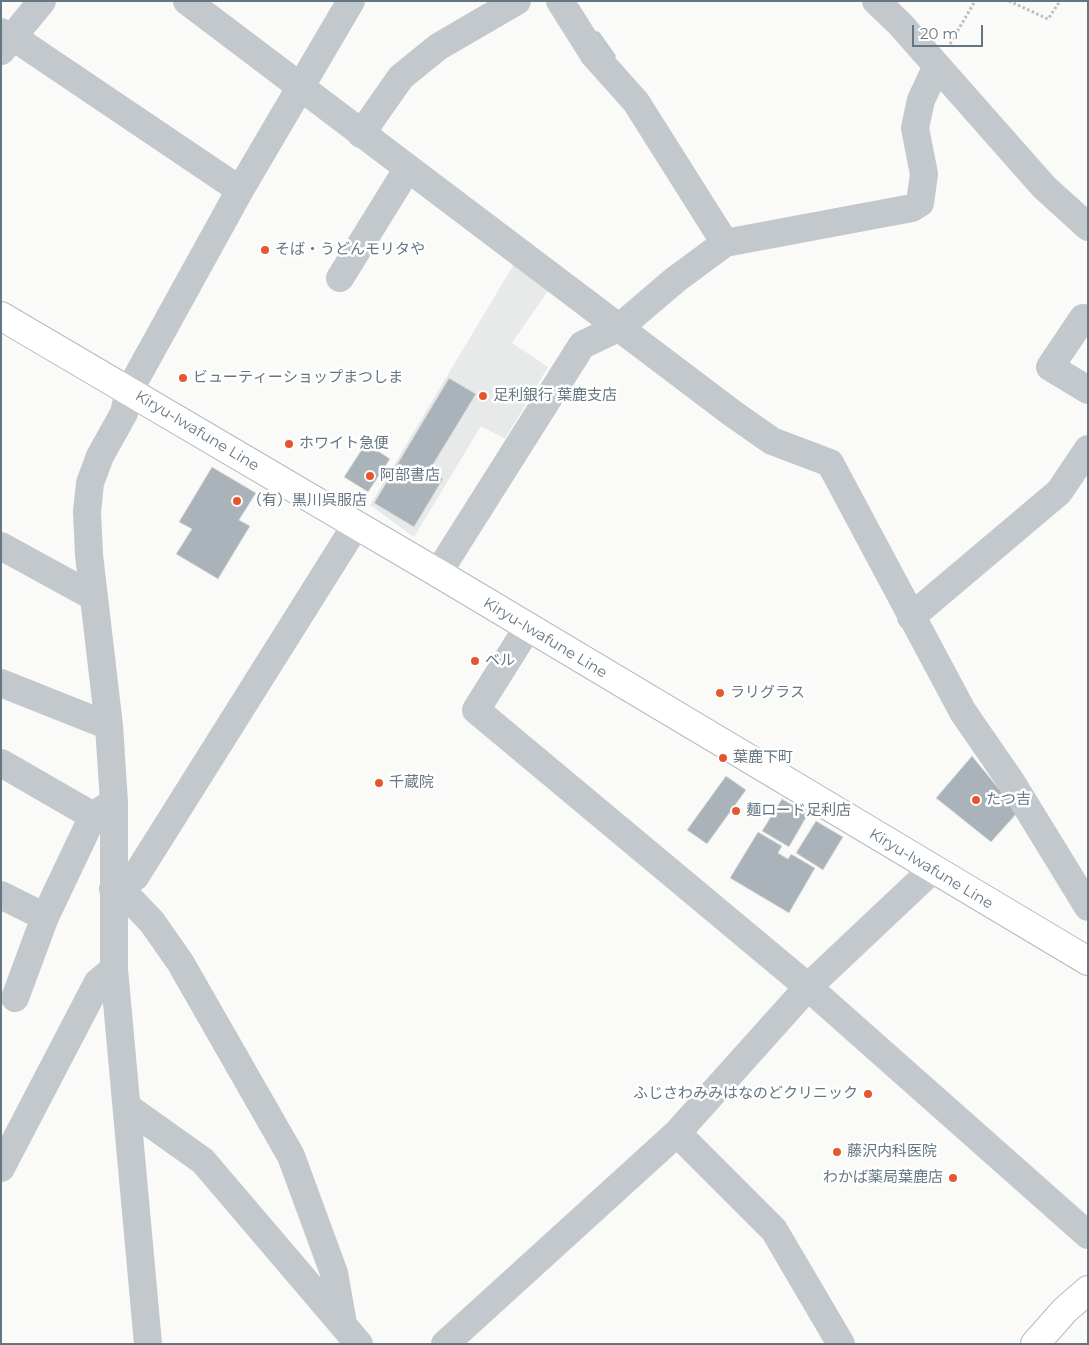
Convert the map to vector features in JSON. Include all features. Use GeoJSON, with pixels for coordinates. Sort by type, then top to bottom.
{"type":"FeatureCollection","features":[{"type":"Feature","properties":{"kind":"main road","name":"Kiryu-Iwafune Line"},"geometry":{"type":"LineString","coordinates":[[2,317],[438,573],[932,870],[1088,961]]}},
{"type":"Feature","properties":{"kind":"main road"},"geometry":{"type":"LineString","coordinates":[[1035,1344],[1088,1290]]}},
{"type":"Feature","properties":{"kind":"street"},"geometry":{"type":"LineString","coordinates":[[4,41],[42,1]]}},
{"type":"Feature","properties":{"kind":"street"},"geometry":{"type":"LineString","coordinates":[[187,1],[301,89],[772,441],[830,463],[911,618],[963,712],[1012,783],[1088,907]]}},
{"type":"Feature","properties":{"kind":"street"},"geometry":{"type":"LineString","coordinates":[[148,1344],[114,969],[113,889],[103,809],[109,726],[94,597],[87,512],[90,483],[100,456],[124,412],[129,391],[240,190],[351,1]]}},
{"type":"Feature","properties":{"kind":"street"},"geometry":{"type":"LineString","coordinates":[[361,134],[401,77],[438,47],[517,1]]}},
{"type":"Feature","properties":{"kind":"street"},"geometry":{"type":"LineString","coordinates":[[560,1],[594,55],[636,102],[725,243]]}},
{"type":"Feature","properties":{"kind":"street"},"geometry":{"type":"LineString","coordinates":[[876,1],[937,66],[1044,187],[1088,227]]}},
{"type":"Feature","properties":{"kind":"street"},"geometry":{"type":"LineString","coordinates":[[4,41],[22,42],[240,190]]}},
{"type":"Feature","properties":{"kind":"street"},"geometry":{"type":"LineString","coordinates":[[438,573],[582,345],[620,328],[675,280],[725,243],[912,208],[920,203],[924,174],[915,128],[921,100],[937,66]]}},
{"type":"Feature","properties":{"kind":"street"},"geometry":{"type":"LineString","coordinates":[[340,278],[408,168]]}},
{"type":"Feature","properties":{"kind":"street"},"geometry":{"type":"LineString","coordinates":[[1083,318],[1050,367],[1088,390]]}},
{"type":"Feature","properties":{"kind":"street"},"geometry":{"type":"LineString","coordinates":[[911,618],[1059,492],[1088,449]]}},
{"type":"Feature","properties":{"kind":"street"},"geometry":{"type":"LineString","coordinates":[[113,889],[135,877],[356,525]]}},
{"type":"Feature","properties":{"kind":"street"},"geometry":{"type":"LineString","coordinates":[[1,546],[94,597]]}},
{"type":"Feature","properties":{"kind":"street"},"geometry":{"type":"LineString","coordinates":[[528,627],[476,710],[808,987],[1088,1235]]}},
{"type":"Feature","properties":{"kind":"street"},"geometry":{"type":"LineString","coordinates":[[1,683],[109,726]]}},
{"type":"Feature","properties":{"kind":"street"},"geometry":{"type":"LineString","coordinates":[[1,763],[103,809]]}},
{"type":"Feature","properties":{"kind":"street"},"geometry":{"type":"LineString","coordinates":[[15,998],[45,917],[103,809]]}},
{"type":"Feature","properties":{"kind":"street"},"geometry":{"type":"LineString","coordinates":[[445,1344],[678,1133],[808,987],[932,870]]}},
{"type":"Feature","properties":{"kind":"street"},"geometry":{"type":"LineString","coordinates":[[113,889],[131,900],[152,922],[180,962],[287,1147],[334,1273],[351,1334]]}},
{"type":"Feature","properties":{"kind":"street"},"geometry":{"type":"LineString","coordinates":[[1,895],[45,917]]}},
{"type":"Feature","properties":{"kind":"street"},"geometry":{"type":"LineString","coordinates":[[1,1168],[98,982],[114,969]]}},
{"type":"Feature","properties":{"kind":"street"},"geometry":{"type":"LineString","coordinates":[[127,1107],[203,1161],[351,1334]]}},
{"type":"Feature","properties":{"kind":"street"},"geometry":{"type":"LineString","coordinates":[[678,1133],[774,1230],[841,1344]]}},
{"type":"Feature","properties":{"kind":"path"},"geometry":{"type":"LineString","coordinates":[[937,66],[975,1]]}},
{"type":"Feature","properties":{"kind":"path"},"geometry":{"type":"LineString","coordinates":[[1009,1],[1048,19],[1060,1]]}},
{"type":"Feature","properties":{"kind":"shaded area","name":"足利銀行 葉鹿支店"},"geometry":{"type":"Polygon","coordinates":[[[514,264],[550,288],[512,343],[548,367],[505,439],[481,426],[414,537],[370,505],[514,264]]]}},
{"type":"Feature","properties":{"kind":"building"},"geometry":{"type":"Polygon","coordinates":[[[449,378],[476,394],[429,471],[443,479],[414,527],[374,503],[449,378]]]}},
{"type":"Feature","properties":{"kind":"building"},"geometry":{"type":"Polygon","coordinates":[[[366,443],[390,459],[368,492],[344,477],[366,443]]]}},
{"type":"Feature","properties":{"kind":"building"},"geometry":{"type":"Polygon","coordinates":[[[212,467],[256,493],[239,520],[250,526],[218,579],[176,554],[192,529],[179,522],[212,467]]]}},
{"type":"Feature","properties":{"kind":"building"},"geometry":{"type":"Polygon","coordinates":[[[972,756],[1018,812],[991,842],[936,798],[972,756]]]}},
{"type":"Feature","properties":{"kind":"building"},"geometry":{"type":"Polygon","coordinates":[[[726,776],[746,790],[707,844],[687,830],[726,776]]]}},
{"type":"Feature","properties":{"kind":"building"},"geometry":{"type":"Polygon","coordinates":[[[782,799],[808,814],[789,847],[762,831],[782,799]]]}},
{"type":"Feature","properties":{"kind":"building"},"geometry":{"type":"Polygon","coordinates":[[[816,821],[843,837],[823,870],[796,853],[816,821]]]}},
{"type":"Feature","properties":{"kind":"building"},"geometry":{"type":"Polygon","coordinates":[[[758,832],[782,846],[778,853],[788,859],[791,854],[815,868],[789,913],[730,878],[758,832]]]}},
{"type":"Feature","properties":{"kind":"waterway"},"geometry":{"type":"LineString","coordinates":[[597,35],[612,56]]}},
{"type":"Feature","properties":{"kind":"place","name":"そば・うどんモリタや"},"geometry":{"type":"Point","coordinates":[265,250]}},
{"type":"Feature","properties":{"kind":"place","name":"ビューティーショップまつしま"},"geometry":{"type":"Point","coordinates":[183,378]}},
{"type":"Feature","properties":{"kind":"place","name":"足利銀行 葉鹿支店"},"geometry":{"type":"Point","coordinates":[483,396]}},
{"type":"Feature","properties":{"kind":"place","name":"ホワイト急便"},"geometry":{"type":"Point","coordinates":[289,444]}},
{"type":"Feature","properties":{"kind":"place","name":"阿部書店"},"geometry":{"type":"Point","coordinates":[370,476]}},
{"type":"Feature","properties":{"kind":"place","name":"（有）黒川呉服店"},"geometry":{"type":"Point","coordinates":[237,501]}},
{"type":"Feature","properties":{"kind":"place","name":"ベル"},"geometry":{"type":"Point","coordinates":[475,661]}},
{"type":"Feature","properties":{"kind":"place","name":"ラリグラス"},"geometry":{"type":"Point","coordinates":[720,693]}},
{"type":"Feature","properties":{"kind":"place","name":"葉鹿下町"},"geometry":{"type":"Point","coordinates":[723,758]}},
{"type":"Feature","properties":{"kind":"place","name":"千蔵院"},"geometry":{"type":"Point","coordinates":[379,783]}},
{"type":"Feature","properties":{"kind":"place","name":"たつ吉"},"geometry":{"type":"Point","coordinates":[976,800]}},
{"type":"Feature","properties":{"kind":"place","name":"麺ロード足利店"},"geometry":{"type":"Point","coordinates":[736,811]}},
{"type":"Feature","properties":{"kind":"place","name":"ふじさわみみはなのどクリニック"},"geometry":{"type":"Point","coordinates":[868,1094]}},
{"type":"Feature","properties":{"kind":"place","name":"藤沢内科医院"},"geometry":{"type":"Point","coordinates":[837,1152]}},
{"type":"Feature","properties":{"kind":"place","name":"わかば薬局葉鹿店"},"geometry":{"type":"Point","coordinates":[953,1178]}}]}
